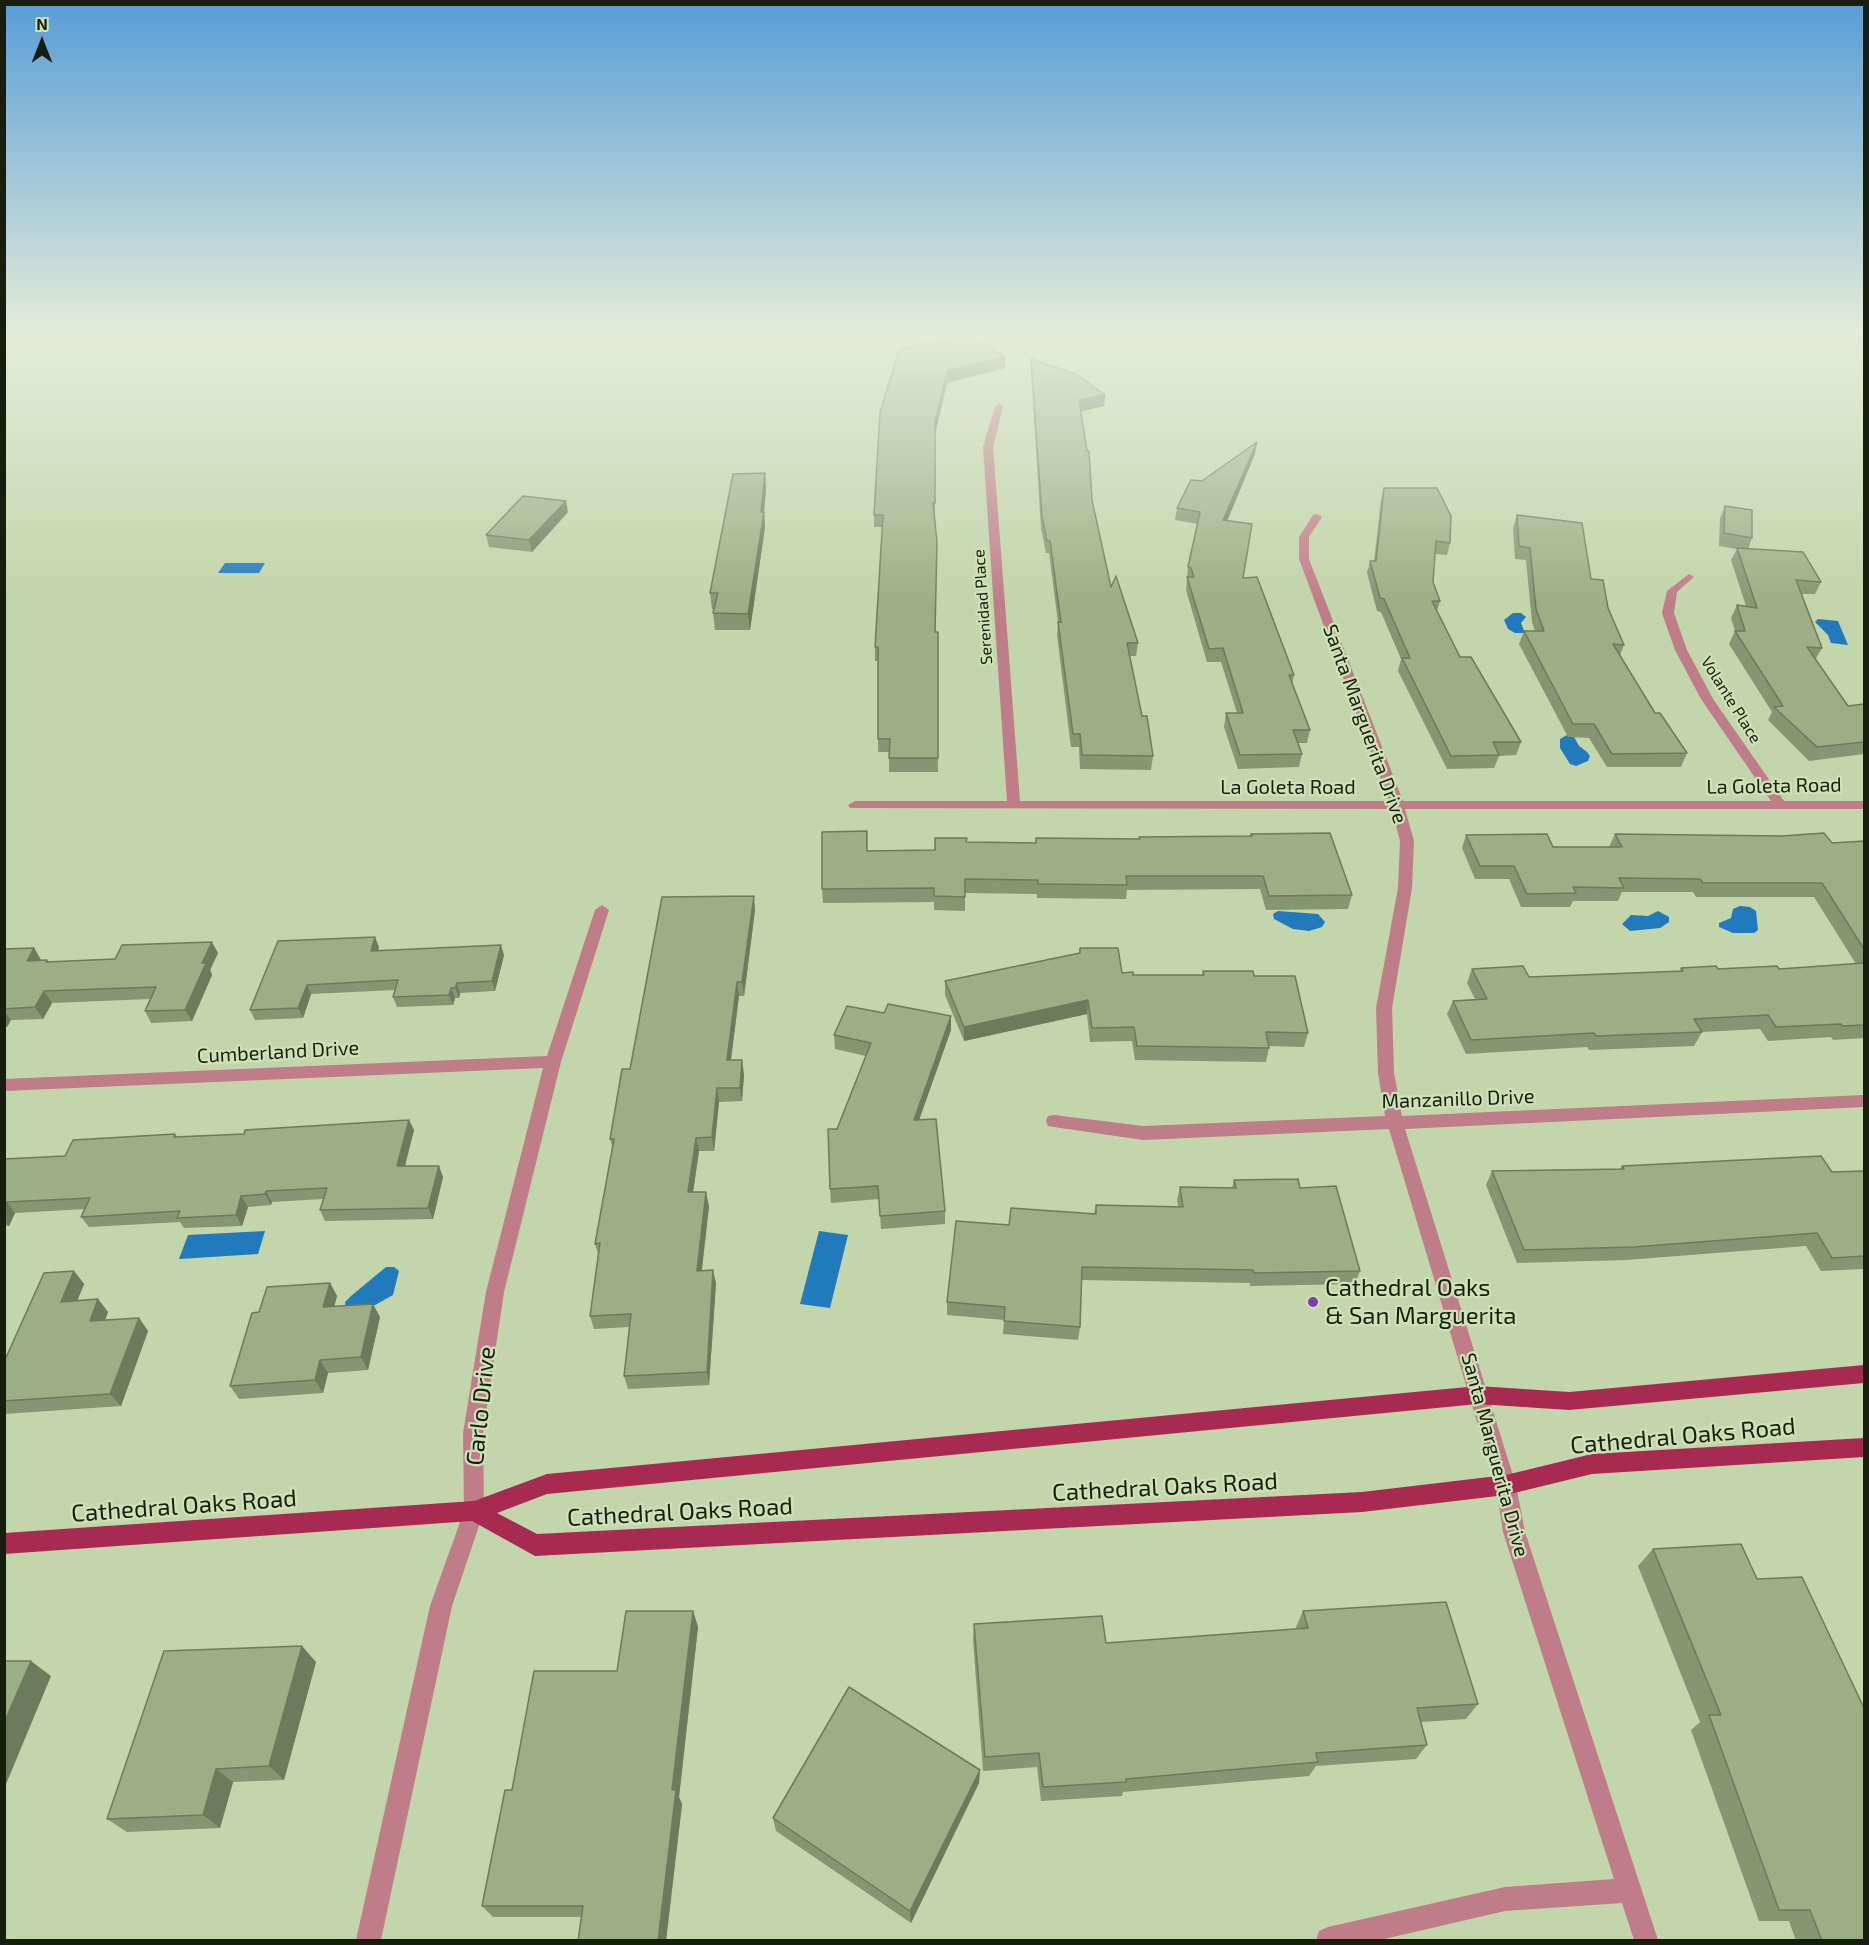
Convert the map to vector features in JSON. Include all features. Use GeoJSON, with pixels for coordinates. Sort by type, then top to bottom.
{"type":"FeatureCollection","features":[{"type":"Feature","properties":{"kind":"main road","name":"Cathedral Oaks Road"},"geometry":{"type":"LineString","coordinates":[[4,1544],[474,1511],[548,1484],[1478,1395],[1569,1401],[1864,1374]]}},
{"type":"Feature","properties":{"kind":"main road","name":"Cathedral Oaks Road"},"geometry":{"type":"LineString","coordinates":[[474,1511],[535,1545],[1350,1502],[1506,1485],[1592,1464],[1864,1447]]}},
{"type":"Feature","properties":{"kind":"street","name":"Serenidad Place"},"geometry":{"type":"LineString","coordinates":[[994,424],[988,447],[1014,806]]}},
{"type":"Feature","properties":{"kind":"street","name":"Santa Marguerita Drive"},"geometry":{"type":"LineString","coordinates":[[1317,517],[1304,537],[1304,559],[1398,806],[1407,841],[1405,888],[1384,1008],[1386,1073],[1395,1123],[1506,1485],[1514,1532],[1646,1941]]}},
{"type":"Feature","properties":{"kind":"street","name":"Volante Place"},"geometry":{"type":"LineString","coordinates":[[1689,577],[1672,591],[1668,613],[1681,650],[1707,699],[1781,806]]}},
{"type":"Feature","properties":{"kind":"street","name":"La Goleta Road"},"geometry":{"type":"LineString","coordinates":[[855,805],[1781,806],[1864,804]]}},
{"type":"Feature","properties":{"kind":"street","name":"Carlo Drive"},"geometry":{"type":"LineString","coordinates":[[368,1941],[439,1614],[474,1511],[473,1433],[495,1292],[553,1062],[602,910]]}},
{"type":"Feature","properties":{"kind":"street","name":"Cumberland Drive"},"geometry":{"type":"LineString","coordinates":[[4,1085],[553,1062]]}},
{"type":"Feature","properties":{"kind":"street","name":"Manzanillo Drive"},"geometry":{"type":"LineString","coordinates":[[1054,1121],[1143,1134],[1864,1101]]}},
{"type":"Feature","properties":{"kind":"street"},"geometry":{"type":"LineString","coordinates":[[1328,1941],[1505,1899],[1631,1890]]}},
{"type":"Feature","properties":{"kind":"water"},"geometry":{"type":"Polygon","coordinates":[[[225,563],[265,563],[259,573],[218,573],[225,563]]]}},
{"type":"Feature","properties":{"kind":"water"},"geometry":{"type":"Polygon","coordinates":[[[1513,613],[1521,613],[1526,617],[1521,623],[1525,633],[1515,633],[1508,629],[1504,620],[1513,613]]]}},
{"type":"Feature","properties":{"kind":"water"},"geometry":{"type":"Polygon","coordinates":[[[1818,619],[1838,621],[1848,645],[1831,643],[1828,635],[1815,622],[1818,619]]]}},
{"type":"Feature","properties":{"kind":"water"},"geometry":{"type":"Polygon","coordinates":[[[1567,735],[1574,737],[1579,746],[1587,752],[1590,756],[1588,761],[1576,766],[1570,764],[1560,748],[1560,739],[1567,735]]]}},
{"type":"Feature","properties":{"kind":"water"},"geometry":{"type":"Polygon","coordinates":[[[1740,906],[1750,907],[1756,911],[1758,930],[1754,933],[1733,933],[1719,927],[1719,923],[1731,918],[1733,909],[1740,906]]]}},
{"type":"Feature","properties":{"kind":"water"},"geometry":{"type":"Polygon","coordinates":[[[1278,911],[1318,914],[1325,922],[1322,927],[1309,931],[1293,929],[1274,919],[1273,914],[1278,911]]]}},
{"type":"Feature","properties":{"kind":"water"},"geometry":{"type":"Polygon","coordinates":[[[1658,911],[1669,917],[1669,922],[1660,928],[1630,931],[1622,924],[1631,915],[1648,916],[1658,911]]]}},
{"type":"Feature","properties":{"kind":"water"},"geometry":{"type":"Polygon","coordinates":[[[265,1231],[258,1254],[179,1259],[188,1235],[265,1231]]]}},
{"type":"Feature","properties":{"kind":"water"},"geometry":{"type":"Polygon","coordinates":[[[819,1231],[848,1235],[830,1308],[800,1304],[819,1231]]]}},
{"type":"Feature","properties":{"kind":"water"},"geometry":{"type":"Polygon","coordinates":[[[386,1267],[394,1267],[399,1271],[393,1295],[366,1310],[346,1310],[345,1302],[386,1267]]]}},
{"type":"Feature","properties":{"kind":"building"},"geometry":{"type":"Polygon","coordinates":[[[879,424],[935,424],[935,503],[933,503],[937,542],[935,632],[938,632],[938,758],[889,758],[890,739],[878,739],[878,647],[875,647],[883,515],[874,515],[879,424]]]}},
{"type":"Feature","properties":{"kind":"building"},"geometry":{"type":"Polygon","coordinates":[[[1036,424],[1083,424],[1087,451],[1089,451],[1092,500],[1111,587],[1116,576],[1138,643],[1127,643],[1142,716],[1147,716],[1153,756],[1082,755],[1080,734],[1073,734],[1050,541],[1047,541],[1042,516],[1036,424]]]}},
{"type":"Feature","properties":{"kind":"building"},"geometry":{"type":"Polygon","coordinates":[[[1257,442],[1223,520],[1252,524],[1243,578],[1257,577],[1294,675],[1289,675],[1310,730],[1293,730],[1302,754],[1240,755],[1226,713],[1243,713],[1223,648],[1209,649],[1187,577],[1194,577],[1191,568],[1188,567],[1200,512],[1177,508],[1191,480],[1202,481],[1257,442]]]}},
{"type":"Feature","properties":{"kind":"building"},"geometry":{"type":"Polygon","coordinates":[[[765,473],[761,512],[764,512],[748,614],[713,613],[718,593],[710,593],[733,474],[765,473]]]}},
{"type":"Feature","properties":{"kind":"building"},"geometry":{"type":"Polygon","coordinates":[[[1384,488],[1437,488],[1451,516],[1450,543],[1436,541],[1433,582],[1440,601],[1432,601],[1460,657],[1471,657],[1521,742],[1493,742],[1499,755],[1451,756],[1402,658],[1410,658],[1384,599],[1380,598],[1370,561],[1376,561],[1384,488]]]}},
{"type":"Feature","properties":{"kind":"building"},"geometry":{"type":"Polygon","coordinates":[[[523,496],[566,501],[529,540],[486,535],[523,496]]]}},
{"type":"Feature","properties":{"kind":"building"},"geometry":{"type":"Polygon","coordinates":[[[1725,506],[1752,510],[1752,538],[1724,533],[1725,506]]]}},
{"type":"Feature","properties":{"kind":"building"},"geometry":{"type":"Polygon","coordinates":[[[1517,515],[1582,523],[1591,579],[1603,580],[1608,608],[1624,645],[1613,644],[1655,713],[1660,713],[1687,753],[1612,754],[1594,724],[1573,724],[1524,631],[1544,631],[1536,609],[1530,548],[1519,546],[1517,515]]]}},
{"type":"Feature","properties":{"kind":"building"},"geometry":{"type":"Polygon","coordinates":[[[1737,548],[1803,552],[1821,582],[1796,580],[1822,648],[1807,647],[1848,706],[1864,704],[1864,742],[1817,747],[1774,707],[1783,706],[1735,631],[1745,631],[1737,605],[1757,608],[1737,548]]]}},
{"type":"Feature","properties":{"kind":"building"},"geometry":{"type":"Polygon","coordinates":[[[867,831],[867,851],[935,850],[935,838],[967,838],[966,842],[1036,843],[1036,838],[1140,839],[1139,837],[1330,833],[1352,895],[1269,896],[1263,876],[1126,876],[1127,885],[1038,884],[1038,880],[965,879],[965,897],[934,896],[934,888],[822,889],[822,832],[867,831]]]}},
{"type":"Feature","properties":{"kind":"building"},"geometry":{"type":"Polygon","coordinates":[[[1824,833],[1832,843],[1864,841],[1864,949],[1822,883],[1703,883],[1700,879],[1619,878],[1624,888],[1573,887],[1576,893],[1527,894],[1514,866],[1480,866],[1466,835],[1547,834],[1553,847],[1622,847],[1615,834],[1782,836],[1824,833]]]}},
{"type":"Feature","properties":{"kind":"building"},"geometry":{"type":"Polygon","coordinates":[[[754,896],[742,982],[737,982],[727,1060],[742,1060],[740,1088],[717,1088],[712,1137],[696,1138],[688,1192],[706,1192],[697,1271],[713,1270],[707,1372],[624,1376],[631,1314],[590,1316],[600,1243],[595,1244],[614,1139],[610,1139],[622,1069],[630,1069],[662,897],[754,896]]]}},
{"type":"Feature","properties":{"kind":"building"},"geometry":{"type":"Polygon","coordinates":[[[375,937],[371,951],[501,945],[492,981],[457,983],[455,988],[451,988],[449,995],[393,997],[398,980],[307,985],[298,1008],[250,1010],[278,941],[375,937]]]}},
{"type":"Feature","properties":{"kind":"building"},"geometry":{"type":"Polygon","coordinates":[[[212,942],[202,963],[206,963],[185,1010],[145,1011],[156,987],[44,991],[35,1007],[4,1009],[4,949],[34,948],[27,961],[47,960],[46,962],[115,959],[122,945],[212,942]]]}},
{"type":"Feature","properties":{"kind":"building"},"geometry":{"type":"Polygon","coordinates":[[[1080,948],[1118,948],[1122,973],[1133,972],[1133,975],[1204,975],[1203,971],[1253,971],[1254,976],[1295,976],[1308,1033],[1266,1032],[1269,1048],[1137,1046],[1134,1027],[1092,1028],[1088,1000],[964,1027],[945,981],[1080,953],[1080,948]]]}},
{"type":"Feature","properties":{"kind":"building"},"geometry":{"type":"Polygon","coordinates":[[[1864,963],[1864,1025],[1776,1027],[1768,1015],[1694,1019],[1702,1032],[1596,1036],[1594,1033],[1471,1040],[1453,1001],[1487,999],[1472,969],[1523,966],[1529,977],[1683,971],[1681,968],[1716,966],[1718,969],[1777,966],[1779,969],[1864,963]]]}},
{"type":"Feature","properties":{"kind":"building"},"geometry":{"type":"Polygon","coordinates":[[[888,1004],[951,1016],[914,1120],[936,1119],[945,1211],[880,1216],[878,1186],[830,1189],[828,1129],[837,1129],[871,1043],[834,1035],[847,1006],[884,1013],[888,1004]]]}},
{"type":"Feature","properties":{"kind":"building"},"geometry":{"type":"Polygon","coordinates":[[[409,1120],[397,1166],[439,1166],[428,1208],[320,1210],[327,1188],[266,1191],[265,1194],[241,1196],[236,1215],[177,1218],[180,1211],[81,1217],[90,1198],[7,1202],[4,1207],[4,1159],[65,1156],[73,1140],[175,1134],[174,1137],[244,1134],[245,1130],[409,1120]]]}},
{"type":"Feature","properties":{"kind":"building"},"geometry":{"type":"Polygon","coordinates":[[[1821,1156],[1832,1172],[1864,1171],[1864,1256],[1832,1258],[1817,1233],[1634,1247],[1524,1250],[1492,1171],[1624,1169],[1622,1166],[1821,1156]]]}},
{"type":"Feature","properties":{"kind":"building"},"geometry":{"type":"Polygon","coordinates":[[[1298,1179],[1300,1188],[1336,1186],[1360,1271],[1254,1273],[1253,1270],[1082,1267],[1080,1327],[1004,1321],[1005,1307],[947,1302],[956,1221],[1009,1225],[1011,1208],[1096,1214],[1096,1205],[1183,1207],[1180,1187],[1236,1188],[1234,1180],[1298,1179]]]}},
{"type":"Feature","properties":{"kind":"building"},"geometry":{"type":"Polygon","coordinates":[[[74,1271],[61,1302],[98,1299],[90,1321],[139,1318],[110,1394],[4,1401],[4,1362],[44,1273],[74,1271]]]}},
{"type":"Feature","properties":{"kind":"building"},"geometry":{"type":"Polygon","coordinates":[[[330,1283],[323,1307],[373,1304],[361,1357],[320,1360],[315,1380],[230,1386],[252,1313],[259,1312],[267,1287],[330,1283]]]}},
{"type":"Feature","properties":{"kind":"building"},"geometry":{"type":"Polygon","coordinates":[[[1741,1544],[1757,1579],[1802,1577],[1864,1708],[1864,1941],[1822,1941],[1810,1910],[1779,1910],[1709,1715],[1721,1715],[1653,1549],[1741,1544]]]}},
{"type":"Feature","properties":{"kind":"building"},"geometry":{"type":"Polygon","coordinates":[[[1446,1602],[1478,1704],[1417,1708],[1427,1745],[1316,1753],[1318,1762],[1126,1779],[1126,1782],[1043,1787],[1039,1753],[985,1757],[974,1624],[1102,1616],[1106,1643],[1308,1628],[1303,1611],[1446,1602]]]}},
{"type":"Feature","properties":{"kind":"building"},"geometry":{"type":"Polygon","coordinates":[[[626,1611],[693,1611],[672,1790],[676,1790],[658,1941],[578,1941],[583,1906],[482,1906],[505,1790],[512,1790],[534,1671],[617,1671],[626,1611]]]}},
{"type":"Feature","properties":{"kind":"building"},"geometry":{"type":"Polygon","coordinates":[[[302,1646],[269,1766],[216,1769],[203,1815],[107,1819],[164,1651],[302,1646]]]}},
{"type":"Feature","properties":{"kind":"building"},"geometry":{"type":"Polygon","coordinates":[[[4,1661],[31,1661],[4,1723],[4,1661]]]}},
{"type":"Feature","properties":{"kind":"building"},"geometry":{"type":"Polygon","coordinates":[[[849,1687],[980,1770],[910,1911],[773,1818],[849,1687]]]}},
{"type":"Feature","properties":{"kind":"place","name":"Cathedral Oaks & San Marguerita"},"geometry":{"type":"Point","coordinates":[1313,1302]}}]}
